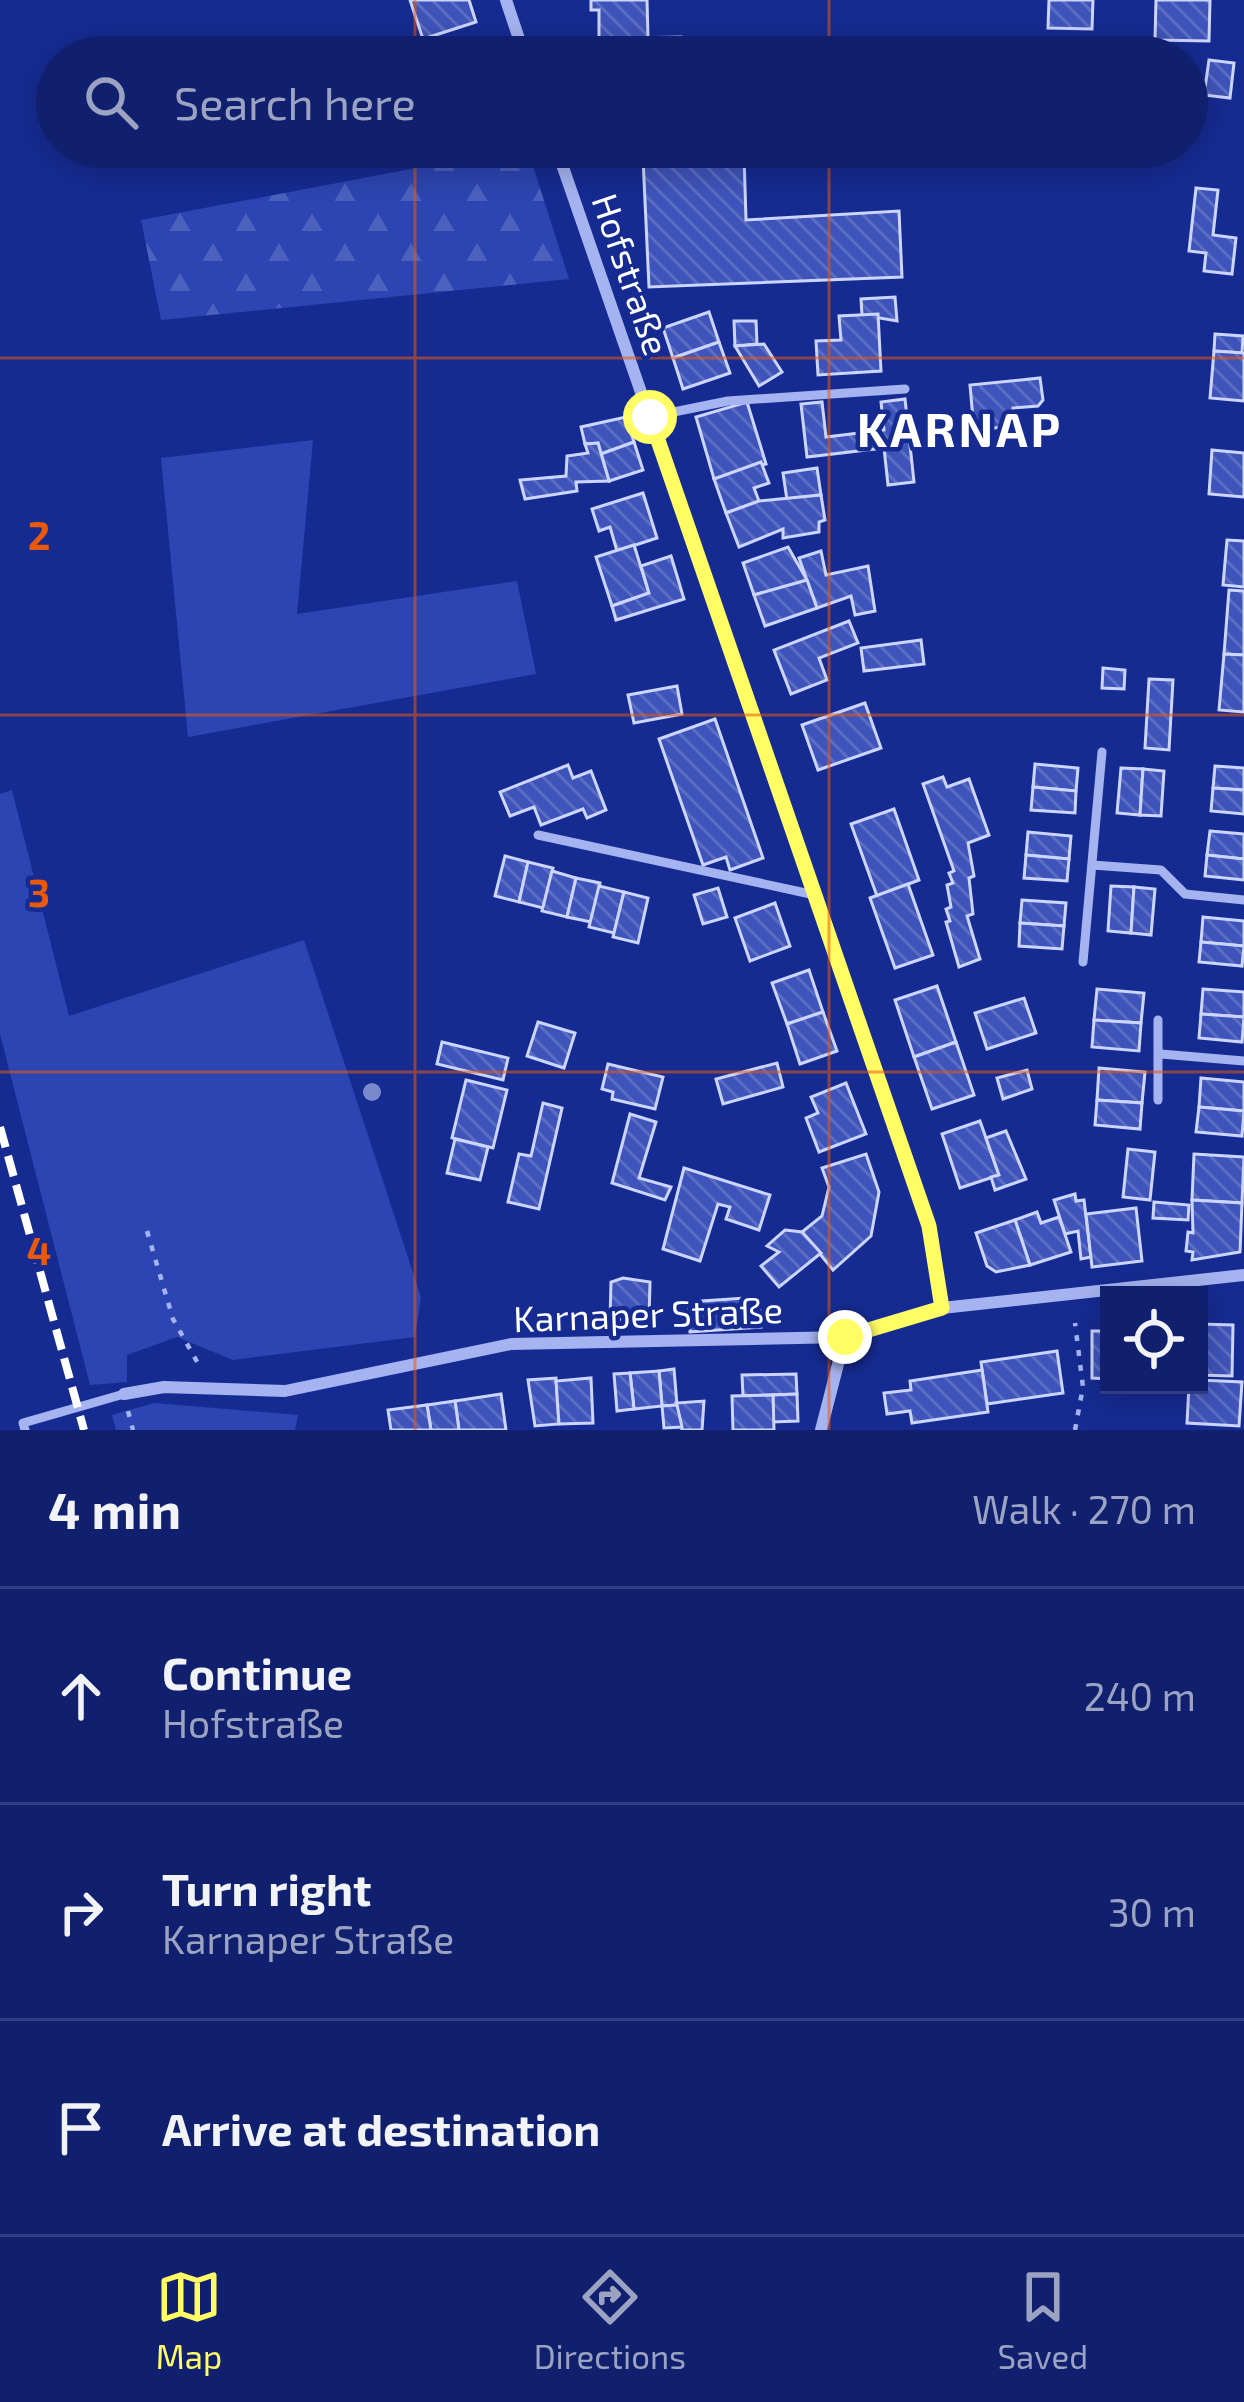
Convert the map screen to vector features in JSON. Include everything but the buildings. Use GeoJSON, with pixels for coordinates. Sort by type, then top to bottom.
{"type":"FeatureCollection","features":[{"type":"Feature","properties":{"kind":"street"},"geometry":{"type":"LineString","coordinates":[[506,0],[518,36]]}},
{"type":"Feature","properties":{"kind":"street","name":"Hofstraße"},"geometry":{"type":"LineString","coordinates":[[563,168],[929,1226],[942,1308]]}},
{"type":"Feature","properties":{"kind":"street","name":"Karnaper Straße"},"geometry":{"type":"LineString","coordinates":[[124,1394],[211,1388],[285,1391],[512,1344],[845,1337],[942,1308],[1244,1275]]}},
{"type":"Feature","properties":{"kind":"street"},"geometry":{"type":"LineString","coordinates":[[821,1430],[845,1337]]}},
{"type":"Feature","properties":{"kind":"lane"},"geometry":{"type":"LineString","coordinates":[[650,417],[728,401],[905,389]]}},
{"type":"Feature","properties":{"kind":"lane"},"geometry":{"type":"LineString","coordinates":[[1083,962],[1102,752]]}},
{"type":"Feature","properties":{"kind":"lane"},"geometry":{"type":"LineString","coordinates":[[538,835],[814,895]]}},
{"type":"Feature","properties":{"kind":"lane"},"geometry":{"type":"LineString","coordinates":[[1092,865],[1162,870],[1185,894],[1244,900]]}},
{"type":"Feature","properties":{"kind":"lane"},"geometry":{"type":"LineString","coordinates":[[1158,1020],[1158,1100]]}},
{"type":"Feature","properties":{"kind":"lane"},"geometry":{"type":"LineString","coordinates":[[1161,1054],[1244,1061]]}},
{"type":"Feature","properties":{"kind":"lane"},"geometry":{"type":"LineString","coordinates":[[25,1430],[23,1423],[124,1394]]}},
{"type":"Feature","properties":{"kind":"path"},"geometry":{"type":"LineString","coordinates":[[148,1231],[173,1319],[211,1388]]}},
{"type":"Feature","properties":{"kind":"path"},"geometry":{"type":"LineString","coordinates":[[1075,1323],[1083,1387],[1075,1430]]}},
{"type":"Feature","properties":{"kind":"green space"},"geometry":{"type":"Polygon","coordinates":[[[416,168],[534,168],[569,279],[161,320],[141,220],[416,168]]]}},
{"type":"Feature","properties":{"kind":"green space"},"geometry":{"type":"Polygon","coordinates":[[[313,440],[297,614],[517,581],[536,674],[188,737],[161,458],[313,440]]]}},
{"type":"Feature","properties":{"kind":"green space"},"geometry":{"type":"Polygon","coordinates":[[[12,790],[69,1016],[304,940],[421,1297],[415,1337],[233,1360],[177,1337],[127,1355],[127,1382],[90,1385],[0,1034],[0,794],[12,790]]]}},
{"type":"Feature","properties":{"kind":"green space"},"geometry":{"type":"Polygon","coordinates":[[[154,1403],[298,1415],[295,1430],[116,1430],[112,1415],[154,1403]]]}},
{"type":"Feature","properties":{"kind":"railway"},"geometry":{"type":"LineString","coordinates":[[0,1127],[84,1430]]}},
{"type":"Feature","properties":{"kind":"district","name":"KARNAP"},"geometry":{"type":"Point","coordinates":[960,428]}},
{"type":"Feature","properties":{"kind":"route"},"geometry":{"type":"LineString","coordinates":[[650,417],[929,1226],[942,1308],[845,1337]]}}]}
